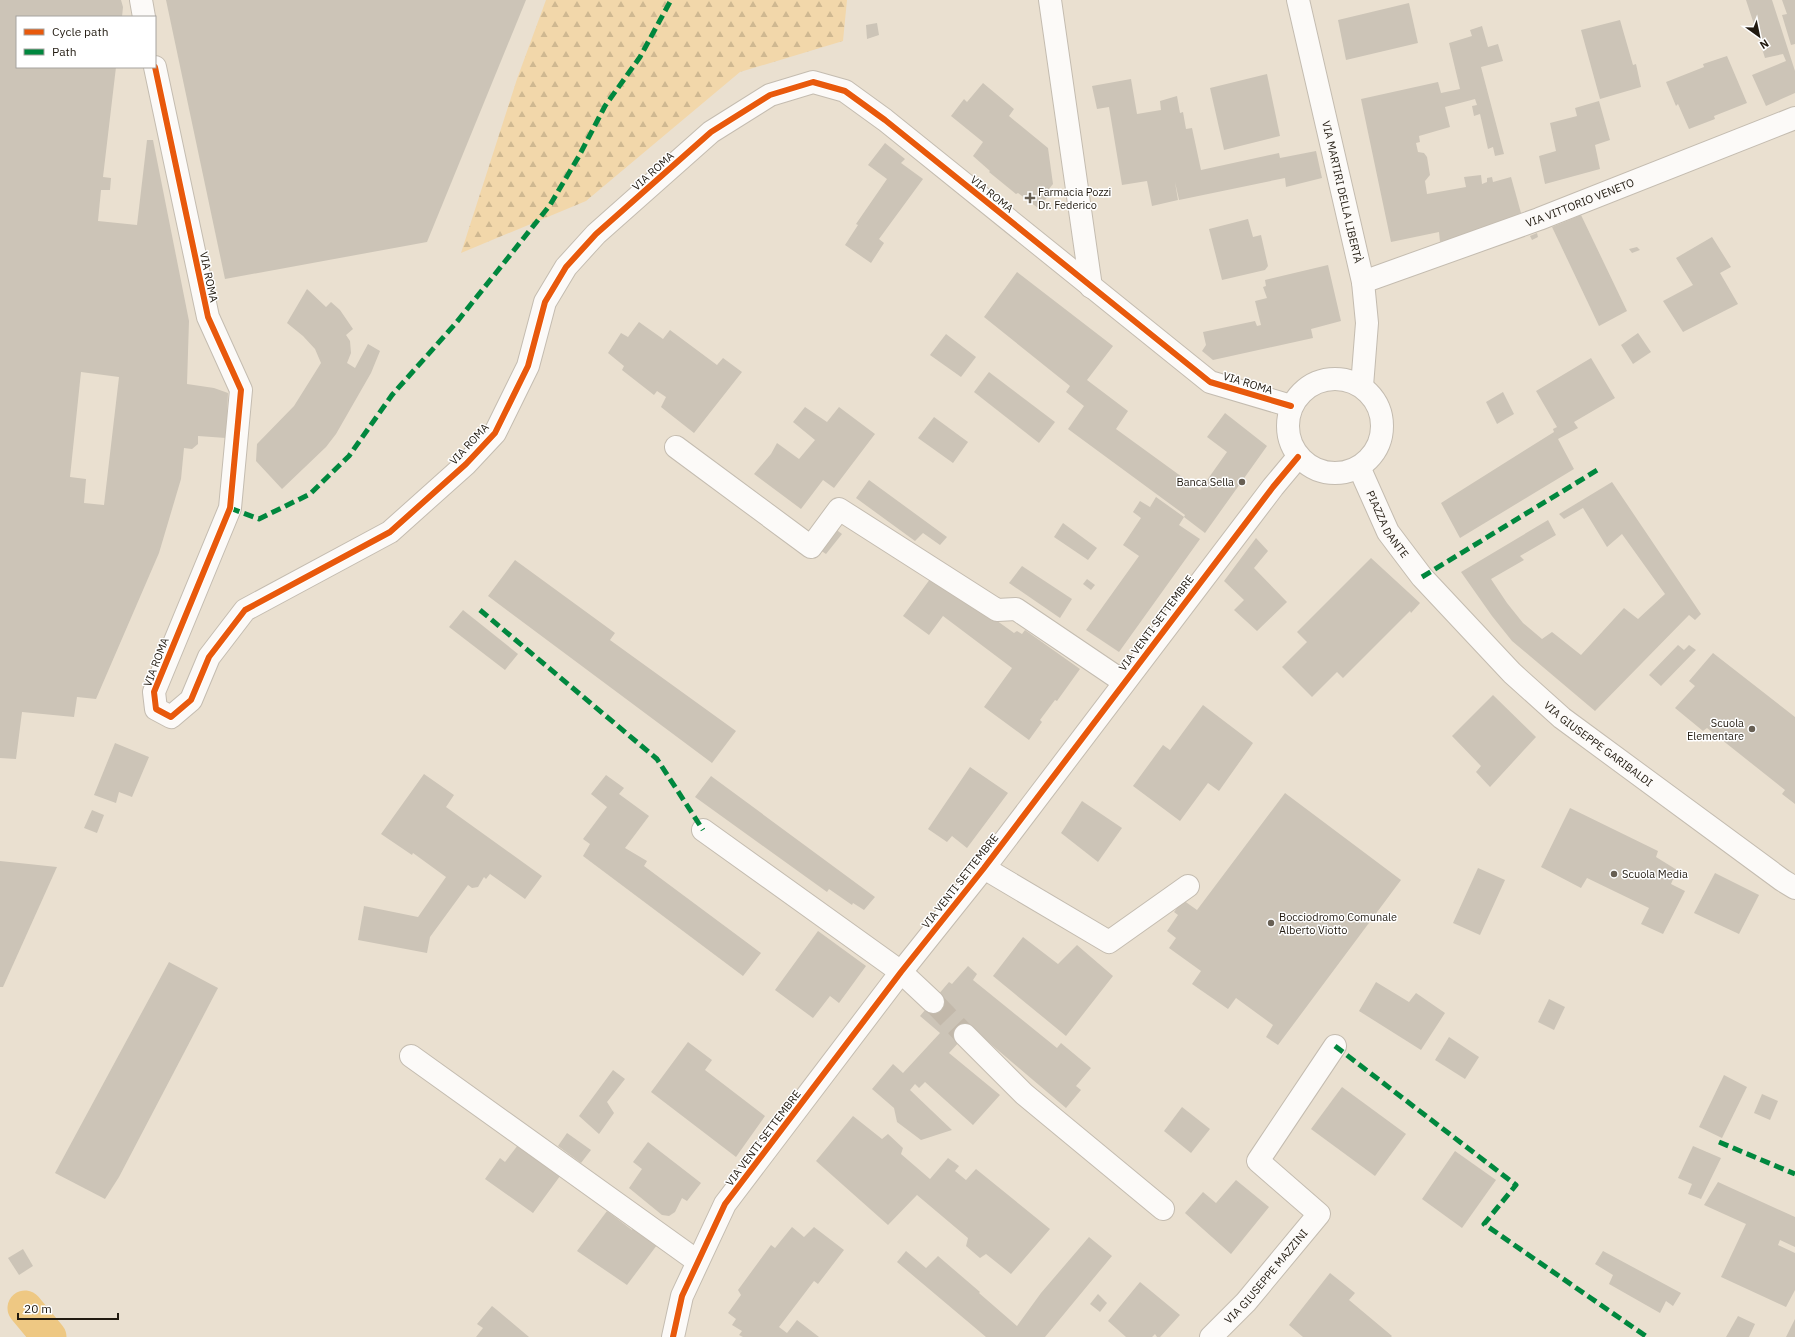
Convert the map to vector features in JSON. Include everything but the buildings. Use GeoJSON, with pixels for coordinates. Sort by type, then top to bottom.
{"type":"FeatureCollection","features":[{"type":"Feature","properties":{"kind":"street"},"geometry":{"type":"LineString","coordinates":[[141,0],[144,16]]}},
{"type":"Feature","properties":{"kind":"street"},"geometry":{"type":"LineString","coordinates":[[1050,0],[1091,287]]}},
{"type":"Feature","properties":{"kind":"street","name":"VIA MARTIRI DELLA LIBERTÀ"},"geometry":{"type":"LineString","coordinates":[[1298,0],[1362,282],[1367,323],[1362,386]]}},
{"type":"Feature","properties":{"kind":"street","name":"VIA ROMA"},"geometry":{"type":"LineString","coordinates":[[155,68],[208,317],[241,390],[230,508],[154,692],[156,709],[171,717],[192,700],[209,657],[245,610],[390,532],[466,464],[495,433],[528,366],[545,302],[566,267],[596,234],[711,132],[770,95],[813,82],[845,91],[885,120],[1210,382],[1291,406]]}},
{"type":"Feature","properties":{"kind":"street","name":"VIA VITTORIO VENETO"},"geometry":{"type":"LineString","coordinates":[[1362,282],[1539,219],[1795,118]]}},
{"type":"Feature","properties":{"kind":"street"},"geometry":{"type":"LineString","coordinates":[[1330,378],[1346,380],[1362,386],[1373,397],[1380,412],[1383,427],[1379,443],[1371,457],[1359,467],[1344,473],[1327,473],[1311,468],[1298,457],[1291,446],[1287,433],[1287,419],[1291,406],[1300,392],[1314,383],[1330,378]]}},
{"type":"Feature","properties":{"kind":"street"},"geometry":{"type":"LineString","coordinates":[[676,447],[811,547],[839,509],[997,610],[1016,609],[1124,682]]}},
{"type":"Feature","properties":{"kind":"street","name":"VIA VENTI SETTEMBRE"},"geometry":{"type":"LineString","coordinates":[[673,1337],[682,1296],[697,1261],[725,1204],[901,972],[984,868],[1273,487],[1298,457]]}},
{"type":"Feature","properties":{"kind":"street","name":"PIAZZA DANTE"},"geometry":{"type":"LineString","coordinates":[[1359,467],[1388,532],[1422,577]]}},
{"type":"Feature","properties":{"kind":"street","name":"VIA GIUSEPPE GARIBALDI"},"geometry":{"type":"LineString","coordinates":[[1422,577],[1512,673],[1562,718],[1795,888]]}},
{"type":"Feature","properties":{"kind":"street"},"geometry":{"type":"LineString","coordinates":[[703,830],[901,972],[933,1002]]}},
{"type":"Feature","properties":{"kind":"street"},"geometry":{"type":"LineString","coordinates":[[984,868],[1109,942],[1188,886]]}},
{"type":"Feature","properties":{"kind":"street"},"geometry":{"type":"LineString","coordinates":[[966,1036],[1024,1094],[1163,1209]]}},
{"type":"Feature","properties":{"kind":"street","name":"VIA GIUSEPPE MAZZINI"},"geometry":{"type":"LineString","coordinates":[[1211,1337],[1246,1302],[1319,1214],[1258,1161],[1335,1046]]}},
{"type":"Feature","properties":{"kind":"street"},"geometry":{"type":"LineString","coordinates":[[411,1056],[697,1261]]}},
{"type":"Feature","properties":{"kind":"green space"},"geometry":{"type":"Polygon","coordinates":[[[546,0],[847,0],[843,41],[740,72],[586,201],[461,253],[517,79],[546,0]]]}},
{"type":"Feature","properties":{"kind":"waterway"},"geometry":{"type":"LineString","coordinates":[[25,1308],[49,1337]]}},
{"type":"Feature","properties":{"kind":"tunnel"},"geometry":{"type":"LineString","coordinates":[[933,1002],[965,1035]]}},
{"type":"Feature","properties":{"kind":"marked path"},"geometry":{"type":"LineString","coordinates":[[230,508],[259,519],[310,494],[349,456],[392,395],[456,323],[550,205],[579,156],[605,106],[640,57],[671,0]]}},
{"type":"Feature","properties":{"kind":"marked path"},"geometry":{"type":"LineString","coordinates":[[1422,577],[1599,469]]}},
{"type":"Feature","properties":{"kind":"marked path"},"geometry":{"type":"LineString","coordinates":[[480,610],[657,759],[703,830]]}},
{"type":"Feature","properties":{"kind":"marked path"},"geometry":{"type":"LineString","coordinates":[[1335,1046],[1516,1185],[1484,1224],[1647,1337]]}},
{"type":"Feature","properties":{"kind":"marked path"},"geometry":{"type":"LineString","coordinates":[[1719,1142],[1795,1174]]}},
{"type":"Feature","properties":{"kind":"cycle path"},"geometry":{"type":"LineString","coordinates":[[155,68],[208,317],[241,390],[230,508],[154,692],[156,709],[171,717],[191,700],[209,657],[245,610],[390,532],[466,464],[495,433],[528,366],[545,302],[566,267],[596,234],[711,132],[770,95],[813,82],[845,91],[885,120],[1210,382],[1291,406]]}},
{"type":"Feature","properties":{"kind":"cycle path"},"geometry":{"type":"LineString","coordinates":[[673,1337],[682,1296],[725,1204],[901,972],[984,868],[1273,487],[1298,457]]}},
{"type":"Feature","properties":{"kind":"place","name":"Farmacia Pozzi Dr. Federico"},"geometry":{"type":"Point","coordinates":[1030,198]}},
{"type":"Feature","properties":{"kind":"place","name":"Banca Sella"},"geometry":{"type":"Point","coordinates":[1242,482]}},
{"type":"Feature","properties":{"kind":"place","name":"Scuola Elementare"},"geometry":{"type":"Point","coordinates":[1752,729]}},
{"type":"Feature","properties":{"kind":"place","name":"Scuola Media"},"geometry":{"type":"Point","coordinates":[1614,874]}},
{"type":"Feature","properties":{"kind":"place","name":"Bocciodromo Comunale Alberto Viotto"},"geometry":{"type":"Point","coordinates":[1271,923]}}]}
